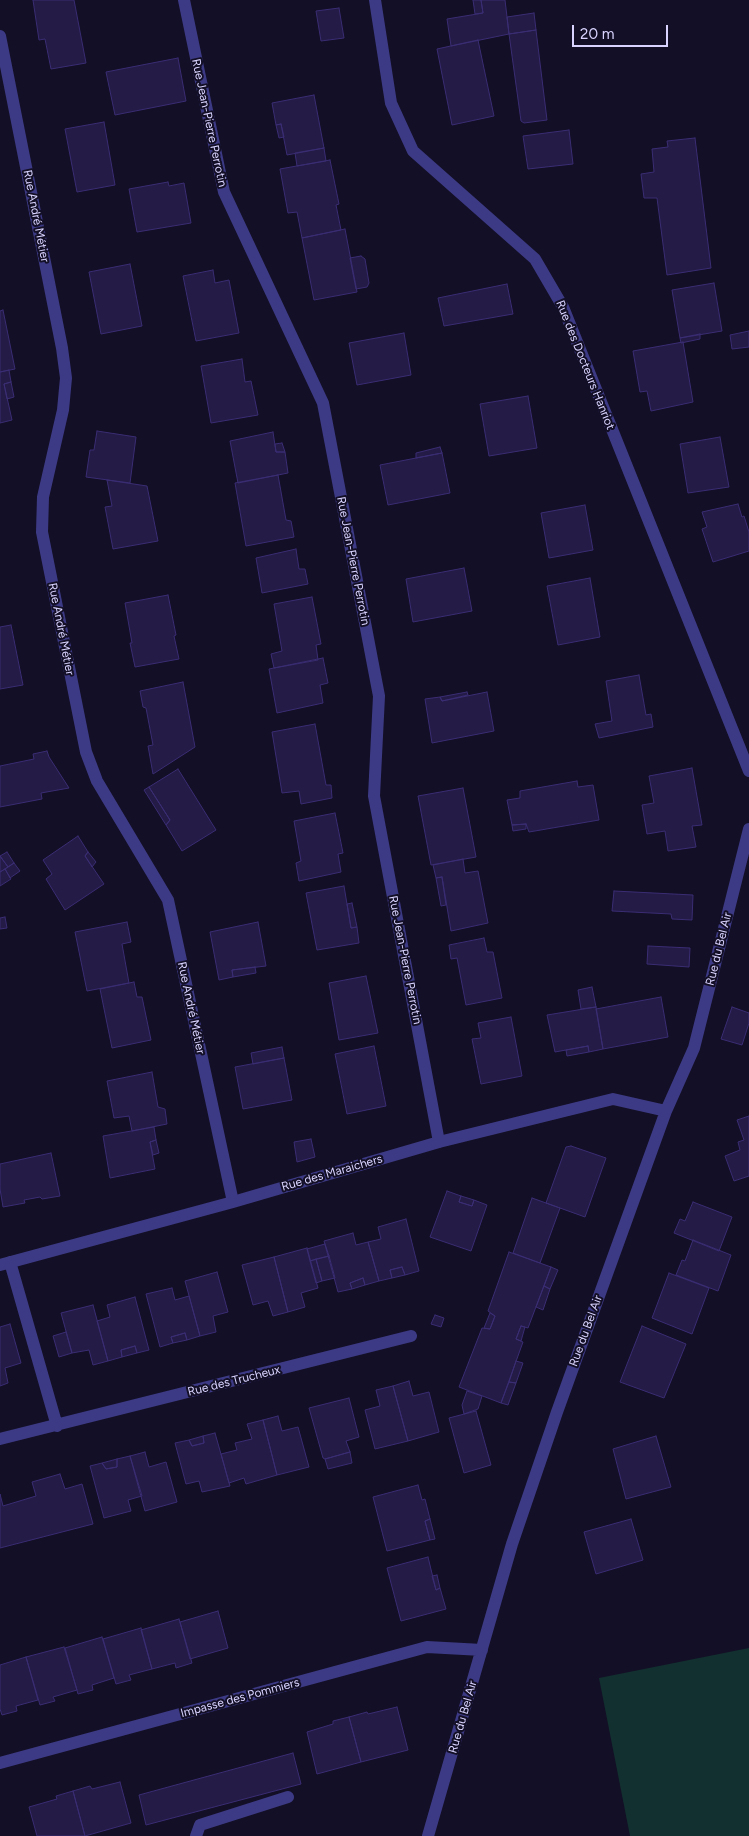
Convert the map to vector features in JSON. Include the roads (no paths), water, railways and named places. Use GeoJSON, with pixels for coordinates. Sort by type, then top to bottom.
{"type":"FeatureCollection","features":[{"type":"Feature","properties":{"kind":"street","name":"Rue Jean-Pierre Perrotin"},"geometry":{"type":"LineString","coordinates":[[184,0],[224,192],[323,403],[379,696],[374,796],[439,1142]]}},
{"type":"Feature","properties":{"kind":"street","name":"Rue des Docteurs Hanriot"},"geometry":{"type":"LineString","coordinates":[[375,0],[391,102],[413,151],[535,259],[562,307],[746,754],[749,771]]}},
{"type":"Feature","properties":{"kind":"street","name":"Rue André Métier"},"geometry":{"type":"LineString","coordinates":[[0,36],[62,348],[66,378],[62,410],[43,497],[42,532],[86,752],[97,781],[168,900],[234,1202]]}},
{"type":"Feature","properties":{"kind":"street","name":"Rue du Bel Air"},"geometry":{"type":"LineString","coordinates":[[428,1836],[512,1544],[553,1421],[666,1111],[694,1048],[749,829]]}},
{"type":"Feature","properties":{"kind":"street","name":"Rue des Maraichers"},"geometry":{"type":"LineString","coordinates":[[5,1263],[234,1202],[439,1142],[613,1099],[666,1111]]}},
{"type":"Feature","properties":{"kind":"street"},"geometry":{"type":"LineString","coordinates":[[5,1263],[57,1426]]}},
{"type":"Feature","properties":{"kind":"street","name":"Rue des Trucheux"},"geometry":{"type":"LineString","coordinates":[[0,1439],[411,1336]]}},
{"type":"Feature","properties":{"kind":"street","name":"Impasse des Pommiers"},"geometry":{"type":"LineString","coordinates":[[0,1763],[427,1647],[482,1650]]}},
{"type":"Feature","properties":{"kind":"street"},"geometry":{"type":"LineString","coordinates":[[196,1836],[200,1824],[288,1797]]}}]}
